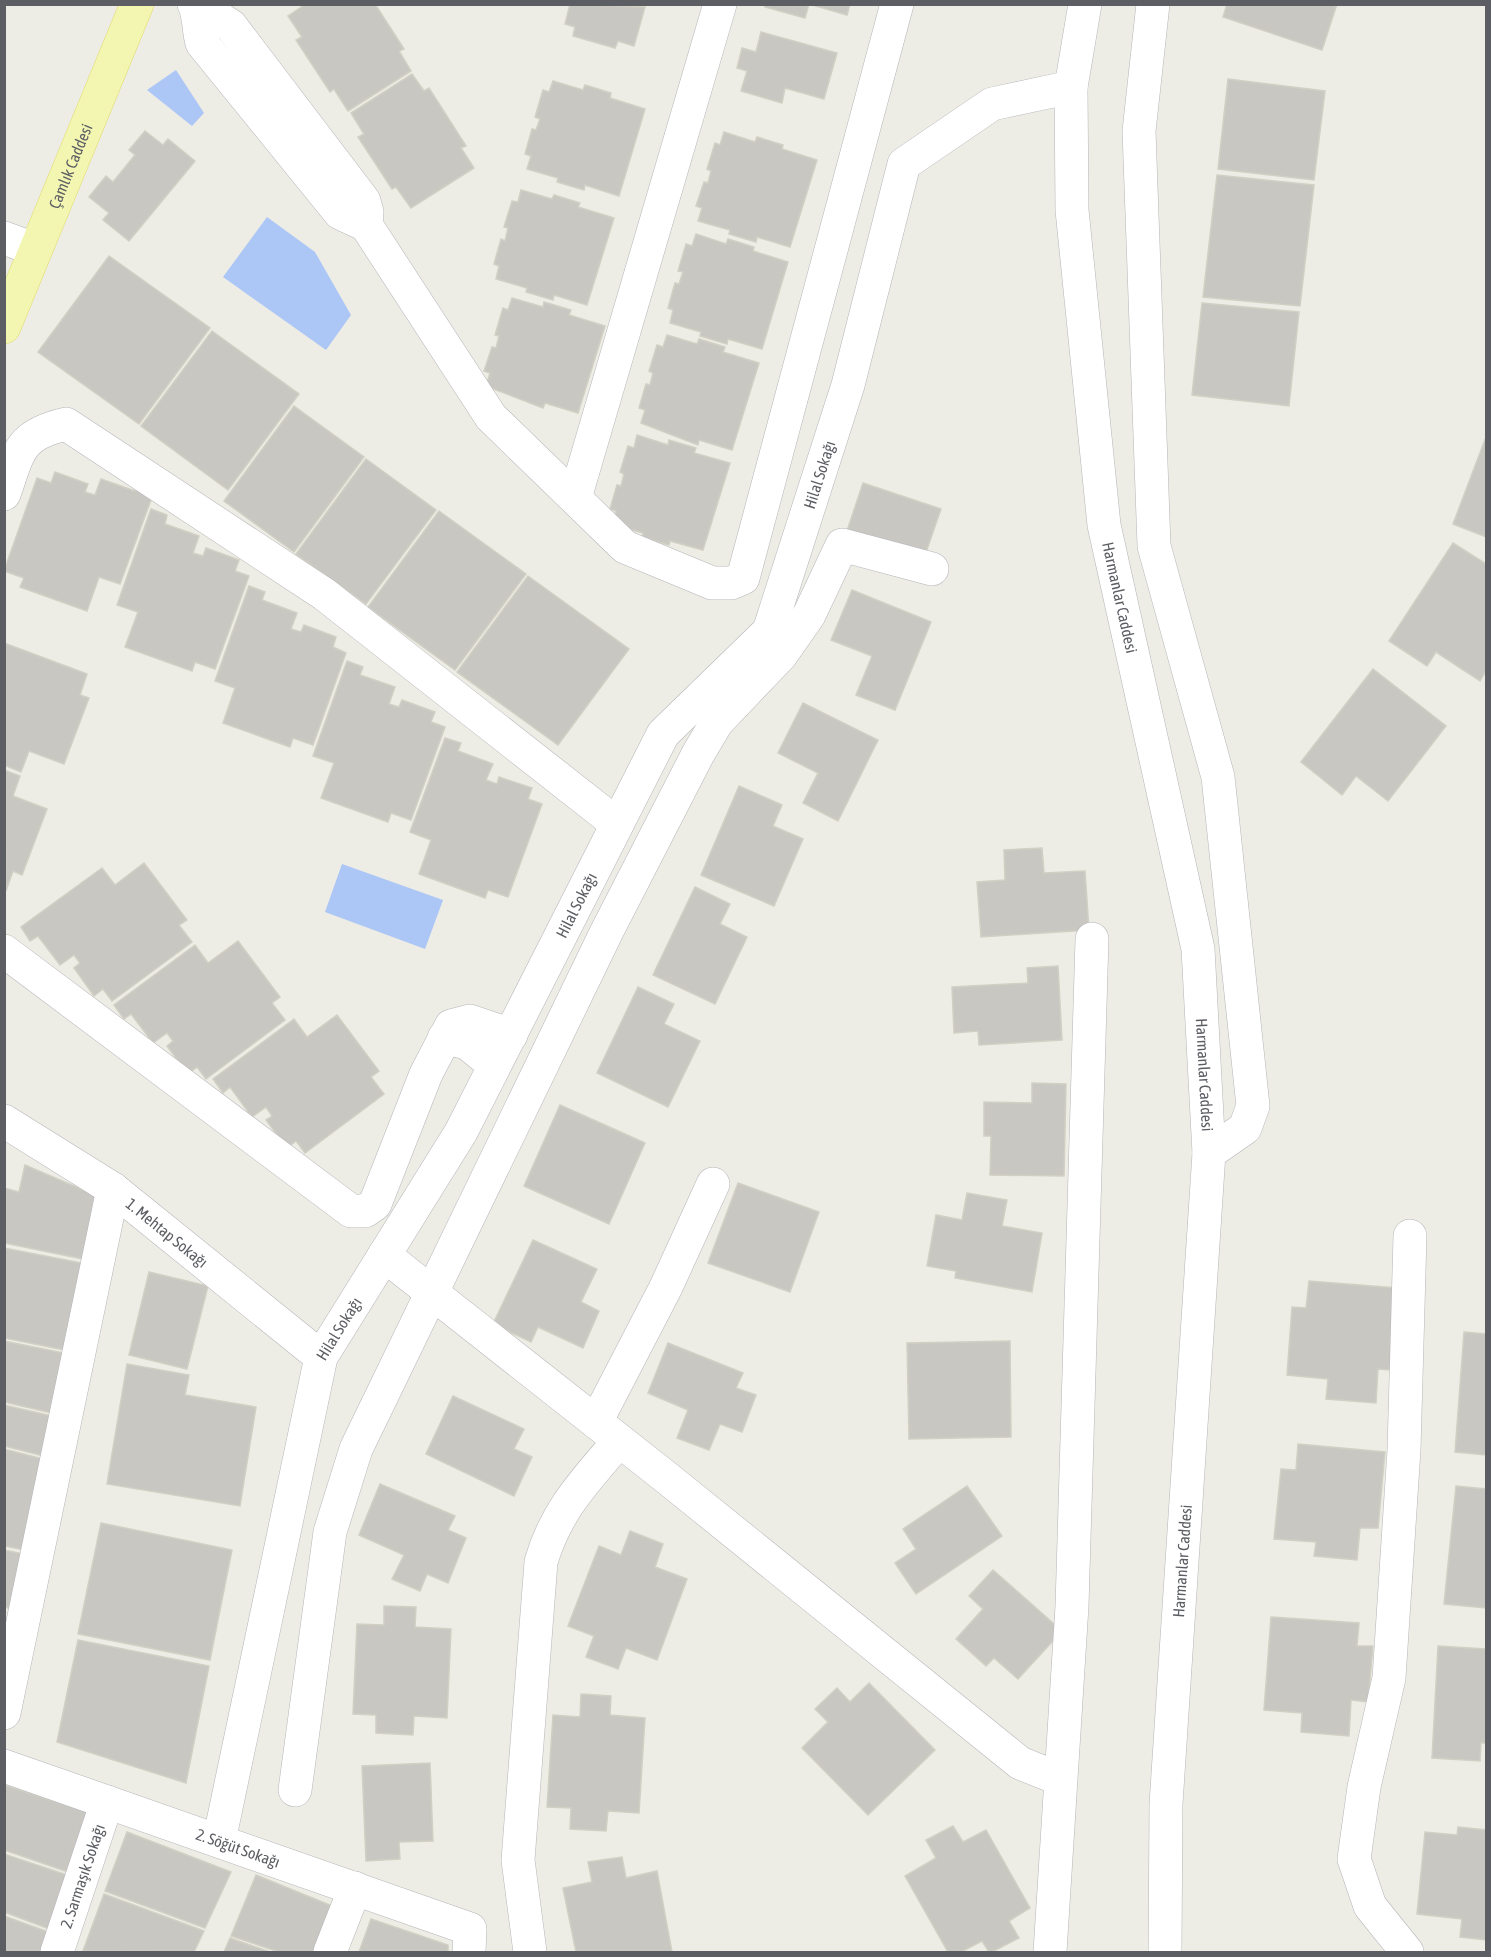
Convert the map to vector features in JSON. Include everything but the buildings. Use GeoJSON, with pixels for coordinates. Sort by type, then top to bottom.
{"type":"FeatureCollection","features":[{"type":"Feature","properties":{"kind":"main road","name":"Çamlık Caddesi"},"geometry":{"type":"LineString","coordinates":[[4,327],[19,244],[137,4]]}},
{"type":"Feature","properties":{"kind":"street"},"geometry":{"type":"LineString","coordinates":[[575,498],[720,4]]}},
{"type":"Feature","properties":{"kind":"street"},"geometry":{"type":"LineString","coordinates":[[197,10],[219,18],[231,26],[364,201],[367,212],[366,225],[491,417],[625,547],[712,583],[731,583],[743,578],[897,4]]}},
{"type":"Feature","properties":{"kind":"street","name":"Harmanlar Caddesi"},"geometry":{"type":"LineString","coordinates":[[1085,4],[1071,87],[1072,210],[1104,525],[1198,948],[1209,1153],[1166,1804],[1165,1953]]}},
{"type":"Feature","properties":{"kind":"street"},"geometry":{"type":"LineString","coordinates":[[1153,4],[1139,131],[1155,546],[1218,777],[1253,1106],[1245,1128],[1209,1153]]}},
{"type":"Feature","properties":{"kind":"street","name":"Hilal Sokağı"},"geometry":{"type":"LineString","coordinates":[[219,1841],[321,1357],[461,1132],[663,734],[770,631],[848,385],[904,164],[992,104],[1071,87]]}},
{"type":"Feature","properties":{"kind":"street"},"geometry":{"type":"LineString","coordinates":[[4,494],[21,448],[43,429],[66,424],[324,594],[617,824]]}},
{"type":"Feature","properties":{"kind":"street"},"geometry":{"type":"LineString","coordinates":[[295,1790],[330,1532],[336,1504],[367,1421],[613,920],[717,722],[781,655],[809,615],[843,545],[932,569]]}},
{"type":"Feature","properties":{"kind":"street"},"geometry":{"type":"LineString","coordinates":[[1050,1953],[1072,1606],[1092,939]]}},
{"type":"Feature","properties":{"kind":"street"},"geometry":{"type":"LineString","coordinates":[[4,951],[351,1212],[365,1211],[375,1204],[426,1074],[452,1026],[470,1021],[511,1035]]}},
{"type":"Feature","properties":{"kind":"street"},"geometry":{"type":"LineString","coordinates":[[444,1038],[467,1043],[494,1065]]}},
{"type":"Feature","properties":{"kind":"street","name":"1. Mehtap Sokağı"},"geometry":{"type":"LineString","coordinates":[[4,1121],[113,1189],[321,1357]]}},
{"type":"Feature","properties":{"kind":"street"},"geometry":{"type":"LineString","coordinates":[[530,1953],[518,1860],[541,1562],[548,1539],[566,1503],[608,1431],[666,1287],[713,1184]]}},
{"type":"Feature","properties":{"kind":"street"},"geometry":{"type":"LineString","coordinates":[[4,1713],[113,1189]]}},
{"type":"Feature","properties":{"kind":"street"},"geometry":{"type":"LineString","coordinates":[[1407,1953],[1370,1906],[1354,1859],[1364,1787],[1389,1678],[1404,1450],[1410,1236]]}},
{"type":"Feature","properties":{"kind":"street"},"geometry":{"type":"LineString","coordinates":[[384,1255],[608,1431],[1020,1763],[1060,1779]]}},
{"type":"Feature","properties":{"kind":"street","name":"2. Söğüt Sokağı"},"geometry":{"type":"LineString","coordinates":[[4,1766],[355,1888],[470,1941]]}},
{"type":"Feature","properties":{"kind":"street","name":"2. Sarmaşık Sokağı"},"geometry":{"type":"LineString","coordinates":[[57,1953],[108,1802]]}},
{"type":"Feature","properties":{"kind":"street"},"geometry":{"type":"LineString","coordinates":[[330,1953],[355,1888]]}},
{"type":"Feature","properties":{"kind":"water"},"geometry":{"type":"Polygon","coordinates":[[[176,70],[204,113],[192,126],[147,90],[176,70]]]}},
{"type":"Feature","properties":{"kind":"water"},"geometry":{"type":"Polygon","coordinates":[[[267,217],[315,252],[351,315],[326,350],[223,277],[267,217]]]}},
{"type":"Feature","properties":{"kind":"water"},"geometry":{"type":"Polygon","coordinates":[[[342,864],[443,900],[425,949],[325,912],[342,864]]]}}]}
